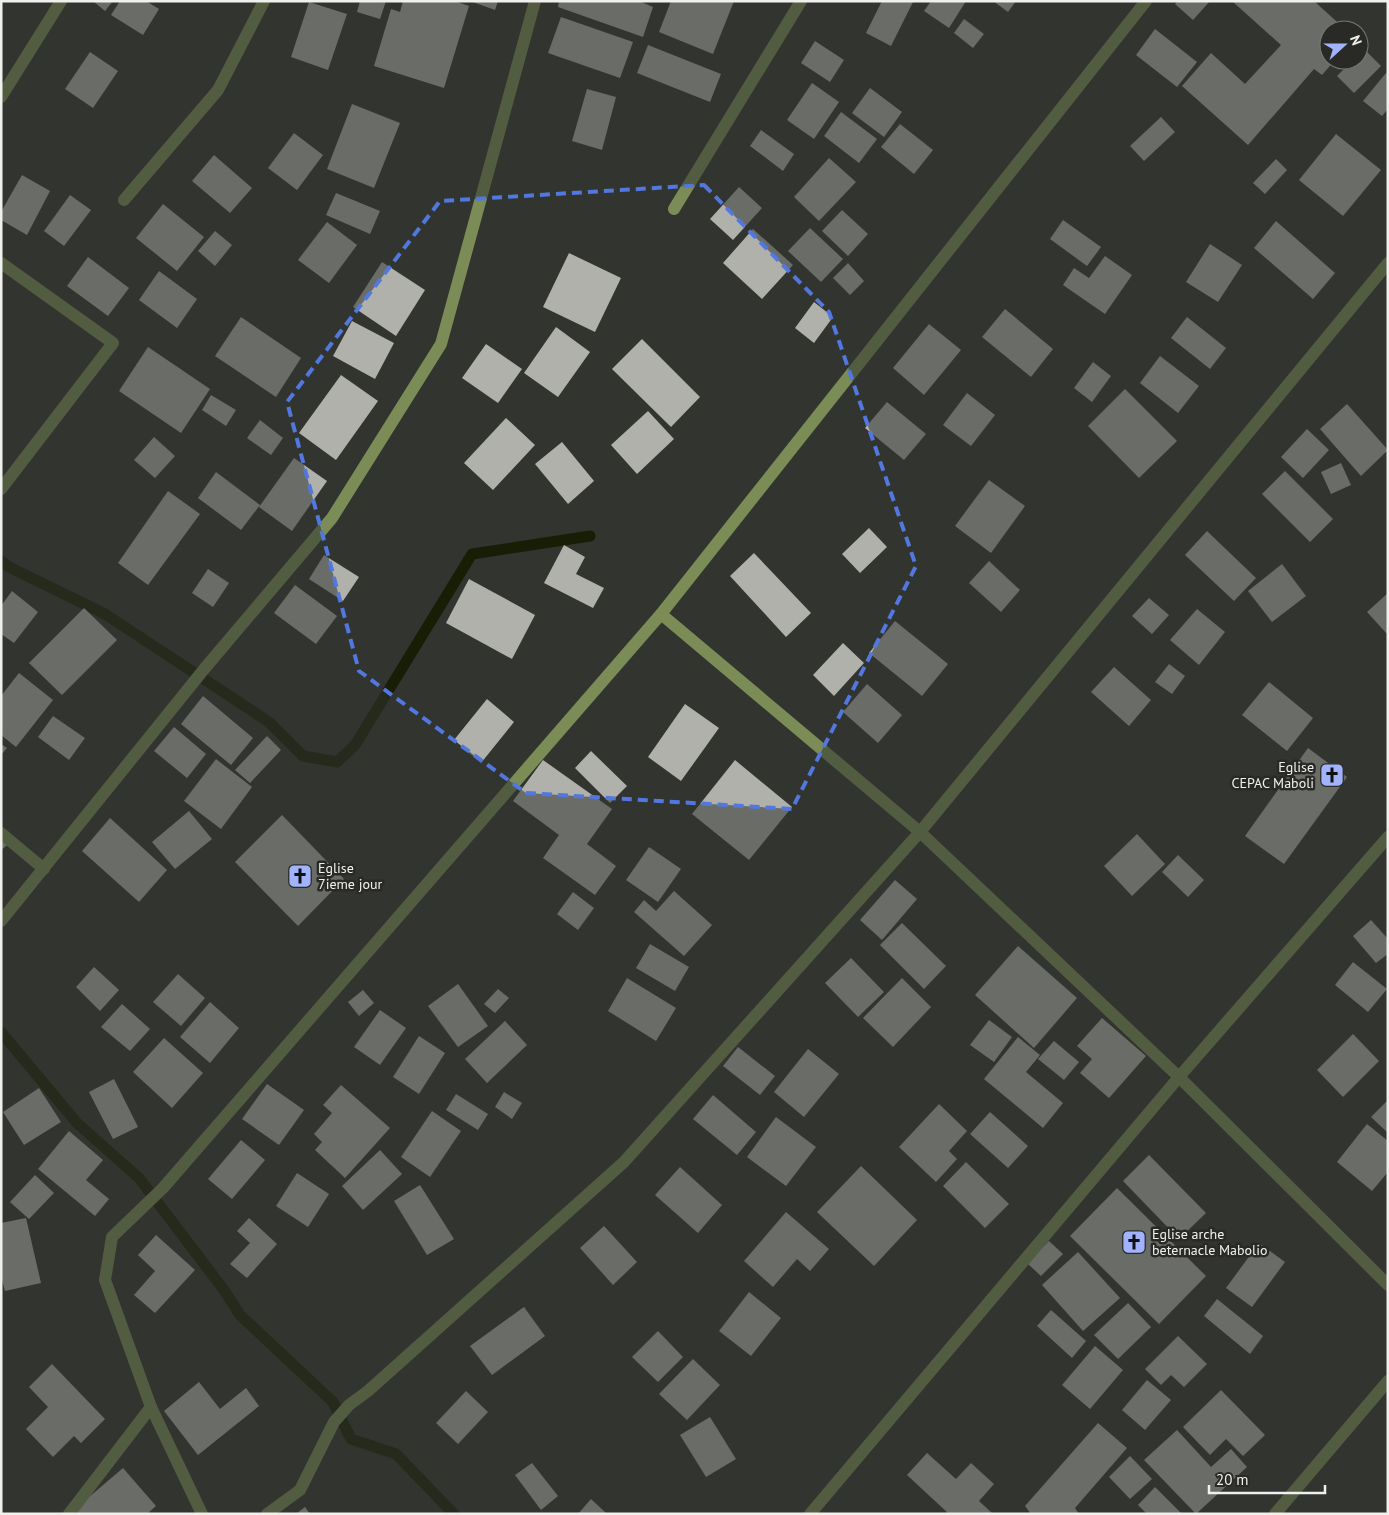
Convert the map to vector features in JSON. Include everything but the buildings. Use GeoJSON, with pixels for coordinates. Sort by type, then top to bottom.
{"type":"FeatureCollection","features":[{"type":"Feature","properties":{"kind":"street"},"geometry":{"type":"LineString","coordinates":[[1,97],[61,1]]}},
{"type":"Feature","properties":{"kind":"street"},"geometry":{"type":"LineString","coordinates":[[124,200],[218,90],[264,1]]}},
{"type":"Feature","properties":{"kind":"street"},"geometry":{"type":"LineString","coordinates":[[1,921],[202,673],[332,518],[441,344],[535,1]]}},
{"type":"Feature","properties":{"kind":"street"},"geometry":{"type":"LineString","coordinates":[[674,209],[801,1]]}},
{"type":"Feature","properties":{"kind":"street"},"geometry":{"type":"LineString","coordinates":[[202,1514],[151,1407],[105,1280],[112,1237],[163,1188],[662,614],[1146,1]]}},
{"type":"Feature","properties":{"kind":"street"},"geometry":{"type":"LineString","coordinates":[[1,263],[113,343],[1,489]]}},
{"type":"Feature","properties":{"kind":"street"},"geometry":{"type":"LineString","coordinates":[[267,1514],[300,1490],[334,1422],[349,1405],[368,1391],[624,1162],[920,832],[1388,263]]}},
{"type":"Feature","properties":{"kind":"street"},"geometry":{"type":"LineString","coordinates":[[662,614],[920,832],[1179,1077],[1388,1285]]}},
{"type":"Feature","properties":{"kind":"street"},"geometry":{"type":"LineString","coordinates":[[1,833],[44,869]]}},
{"type":"Feature","properties":{"kind":"street"},"geometry":{"type":"LineString","coordinates":[[810,1514],[1179,1077],[1388,837]]}},
{"type":"Feature","properties":{"kind":"street"},"geometry":{"type":"LineString","coordinates":[[1275,1514],[1388,1382]]}},
{"type":"Feature","properties":{"kind":"street"},"geometry":{"type":"LineString","coordinates":[[68,1514],[151,1407]]}},
{"type":"Feature","properties":{"kind":"highlighted area"},"geometry":{"type":"Polygon","coordinates":[[[704,185],[829,312],[916,566],[792,809],[526,793],[359,671],[287,402],[440,201],[704,185]]]}},
{"type":"Feature","properties":{"kind":"waterway"},"geometry":{"type":"LineString","coordinates":[[1,561],[9,567],[105,614],[269,722],[303,756],[337,762],[355,745],[472,554],[590,536]]}},
{"type":"Feature","properties":{"kind":"waterway"},"geometry":{"type":"LineString","coordinates":[[1,1032],[77,1123],[139,1178],[224,1290],[240,1315],[333,1402],[351,1439],[396,1454],[454,1514]]}},
{"type":"Feature","properties":{"kind":"place","name":"Eglise CEPAC Maboli"},"geometry":{"type":"Point","coordinates":[1332,775]}},
{"type":"Feature","properties":{"kind":"place","name":"Eglise 7ieme jour"},"geometry":{"type":"Point","coordinates":[300,876]}},
{"type":"Feature","properties":{"kind":"place","name":"Eglise arche beternacle Mabolio"},"geometry":{"type":"Point","coordinates":[1134,1242]}}]}
